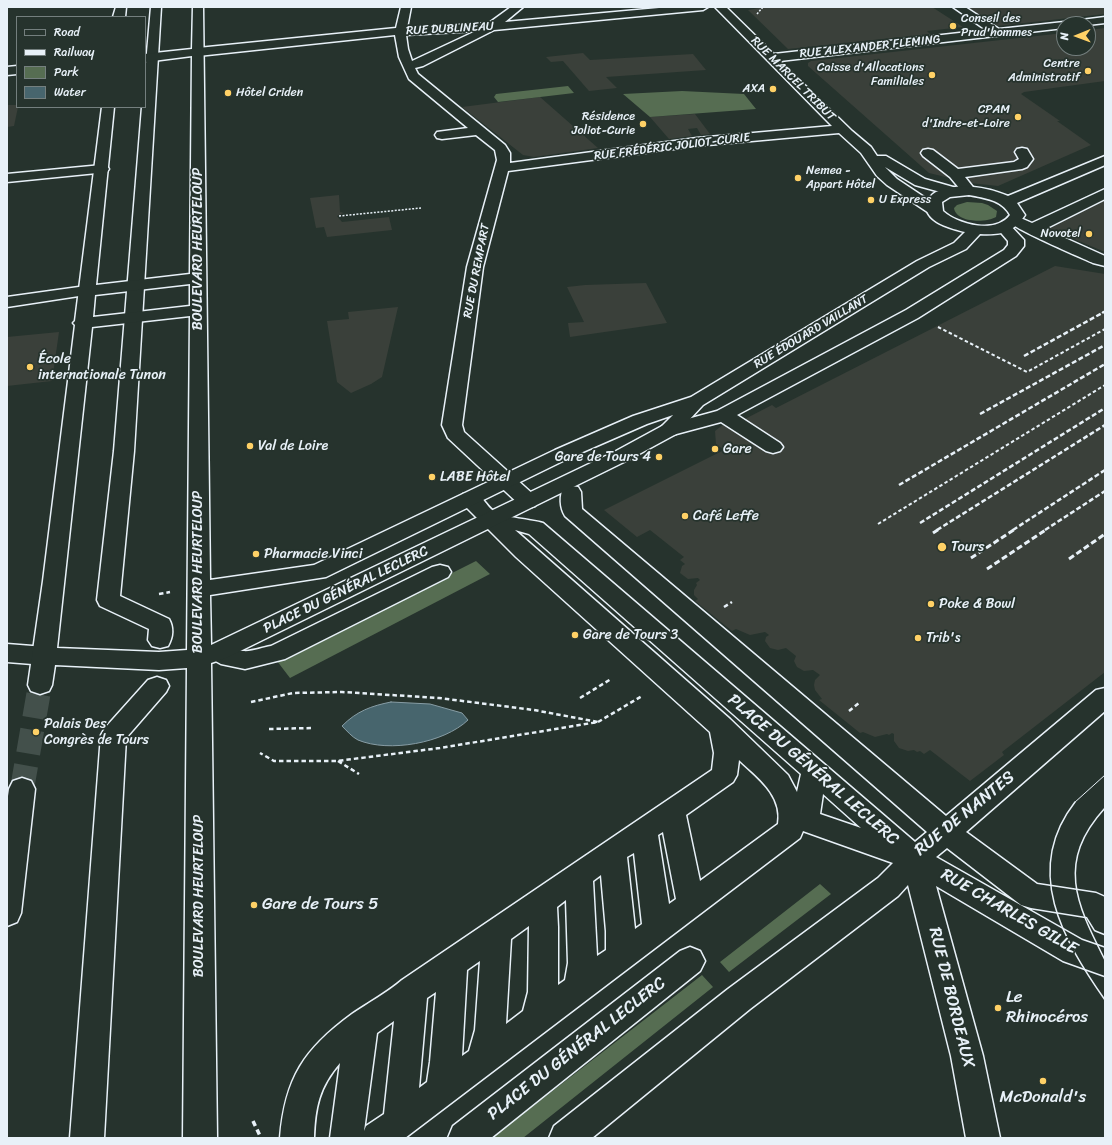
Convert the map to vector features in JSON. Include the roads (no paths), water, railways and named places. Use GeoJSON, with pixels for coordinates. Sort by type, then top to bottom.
{"type":"FeatureCollection","features":[{"type":"Feature","properties":{"kind":"street"},"geometry":{"type":"LineString","coordinates":[[146,106],[149,57],[156,7]]}},
{"type":"Feature","properties":{"kind":"street","name":"BOULEVARD HEURTELOUP"},"geometry":{"type":"LineString","coordinates":[[198,7],[198,589],[208,655],[200,1138]]}},
{"type":"Feature","properties":{"kind":"street","name":"RUE DU REMPART"},"geometry":{"type":"LineString","coordinates":[[406,7],[400,42],[408,66],[416,79],[500,148],[503,153],[504,160],[477,261],[452,425],[455,434],[528,501]]}},
{"type":"Feature","properties":{"kind":"street"},"geometry":{"type":"LineString","coordinates":[[408,66],[462,43],[493,26],[518,7]]}},
{"type":"Feature","properties":{"kind":"street","name":"RUE DUBLINEAU"},"geometry":{"type":"LineString","coordinates":[[149,57],[401,31],[493,26],[703,7]]}},
{"type":"Feature","properties":{"kind":"street","name":"RUE MARCEL TRIBUT"},"geometry":{"type":"LineString","coordinates":[[720,7],[866,150],[926,184],[962,192],[990,195],[1008,202]]}},
{"type":"Feature","properties":{"kind":"street"},"geometry":{"type":"LineString","coordinates":[[958,7],[996,32]]}},
{"type":"Feature","properties":{"kind":"street","name":"RUE ALEXANDER FLEMING"},"geometry":{"type":"LineString","coordinates":[[771,58],[1056,26]]}},
{"type":"Feature","properties":{"kind":"street"},"geometry":{"type":"LineString","coordinates":[[40,685],[45,656],[82,323],[102,169],[108,108]]}},
{"type":"Feature","properties":{"kind":"street"},"geometry":{"type":"LineString","coordinates":[[146,108],[124,451],[108,600],[161,625],[160,640]]}},
{"type":"Feature","properties":{"kind":"street"},"geometry":{"type":"LineString","coordinates":[[441,133],[476,129]]}},
{"type":"Feature","properties":{"kind":"street","name":"RUE FRÉDÉRIC JOLIOT-CURIE"},"geometry":{"type":"LineString","coordinates":[[502,168],[697,142],[843,129]]}},
{"type":"Feature","properties":{"kind":"street","name":"RUE MARCEL TRIBUT"},"geometry":{"type":"LineString","coordinates":[[866,150],[882,173],[892,182],[934,210],[939,216],[945,232]]}},
{"type":"Feature","properties":{"kind":"street"},"geometry":{"type":"LineString","coordinates":[[908,175],[955,174],[1017,166],[1022,164],[1026,159],[1022,152]]}},
{"type":"Feature","properties":{"kind":"street"},"geometry":{"type":"LineString","coordinates":[[928,153],[955,174],[962,192],[944,195],[936,199],[933,204],[934,210]]}},
{"type":"Feature","properties":{"kind":"street"},"geometry":{"type":"LineString","coordinates":[[1010,224],[1018,215],[1016,208],[1008,202],[1105,160]]}},
{"type":"Feature","properties":{"kind":"street"},"geometry":{"type":"LineString","coordinates":[[7,178],[102,169]]}},
{"type":"Feature","properties":{"kind":"street"},"geometry":{"type":"LineString","coordinates":[[1032,229],[1105,193]]}},
{"type":"Feature","properties":{"kind":"street"},"geometry":{"type":"LineString","coordinates":[[668,430],[724,416],[912,314],[1010,253],[1016,246],[1016,240],[1010,224]]}},
{"type":"Feature","properties":{"kind":"street"},"geometry":{"type":"LineString","coordinates":[[945,232],[1010,224],[1032,229],[1099,260],[1105,261]]}},
{"type":"Feature","properties":{"kind":"street","name":"RUE ÉDOUARD VAILLANT"},"geometry":{"type":"LineString","coordinates":[[492,518],[668,430],[698,401],[923,264],[960,246],[977,229]]}},
{"type":"Feature","properties":{"kind":"street","name":"RUE ÉDOUARD VAILLANT"},"geometry":{"type":"LineString","coordinates":[[923,264],[945,232]]}},
{"type":"Feature","properties":{"kind":"street"},"geometry":{"type":"LineString","coordinates":[[7,302],[198,278]]}},
{"type":"Feature","properties":{"kind":"street"},"geometry":{"type":"LineString","coordinates":[[82,323],[198,310]]}},
{"type":"Feature","properties":{"kind":"street","name":"RUE ÉDOUARD VAILLANT"},"geometry":{"type":"LineString","coordinates":[[470,499],[505,481],[640,420],[698,401]]}},
{"type":"Feature","properties":{"kind":"street"},"geometry":{"type":"LineString","coordinates":[[724,416],[773,447]]}},
{"type":"Feature","properties":{"kind":"street"},"geometry":{"type":"LineString","coordinates":[[570,492],[572,511],[947,833],[1031,896],[1096,906],[1105,921]]}},
{"type":"Feature","properties":{"kind":"street","name":"PLACE DU GÉNÉRAL LECLERC"},"geometry":{"type":"LineString","coordinates":[[198,589],[318,572],[470,499],[492,518],[524,552],[721,726],[778,782],[797,811],[792,819],[790,830],[388,1130]]}},
{"type":"Feature","properties":{"kind":"street","name":"PLACE DU GÉNÉRAL LECLERC"},"geometry":{"type":"LineString","coordinates":[[208,655],[492,518],[536,528],[814,772],[915,858]]}},
{"type":"Feature","properties":{"kind":"street"},"geometry":{"type":"LineString","coordinates":[[7,654],[159,661],[208,655],[245,660],[277,653],[440,572]]}},
{"type":"Feature","properties":{"kind":"street"},"geometry":{"type":"LineString","coordinates":[[87,1138],[114,735],[157,686]]}},
{"type":"Feature","properties":{"kind":"street","name":"RUE DE NANTES"},"geometry":{"type":"LineString","coordinates":[[797,811],[915,858],[947,833],[1105,697]]}},
{"type":"Feature","properties":{"kind":"street","name":"PLACE DU GÉNÉRAL LECLERC"},"geometry":{"type":"LineString","coordinates":[[297,1138],[298,1117],[308,1081],[329,1053],[363,1025],[724,775],[727,752],[721,726]]}},
{"type":"Feature","properties":{"kind":"street"},"geometry":{"type":"LineString","coordinates":[[797,811],[814,772]]}},
{"type":"Feature","properties":{"kind":"street"},"geometry":{"type":"LineString","coordinates":[[7,913],[22,789]]}},
{"type":"Feature","properties":{"kind":"street"},"geometry":{"type":"LineString","coordinates":[[672,811],[691,905]]}},
{"type":"Feature","properties":{"kind":"street"},"geometry":{"type":"LineString","coordinates":[[644,830],[656,910],[657,930]]}},
{"type":"Feature","properties":{"kind":"street"},"geometry":{"type":"LineString","coordinates":[[613,852],[621,931],[620,957]]}},
{"type":"Feature","properties":{"kind":"street"},"geometry":{"type":"LineString","coordinates":[[566,1138],[739,999],[888,887],[915,858]]}},
{"type":"Feature","properties":{"kind":"street","name":"RUE CHARLES GILLE"},"geometry":{"type":"LineString","coordinates":[[915,858],[1073,951],[1105,962]]}},
{"type":"Feature","properties":{"kind":"street","name":"RUE DE BORDEAUX"},"geometry":{"type":"LineString","coordinates":[[915,858],[967,1056],[983,1138]]}},
{"type":"Feature","properties":{"kind":"street"},"geometry":{"type":"LineString","coordinates":[[579,875],[583,963],[579,988]]}},
{"type":"Feature","properties":{"kind":"street"},"geometry":{"type":"LineString","coordinates":[[536,1020],[543,992],[544,927],[542,900]]}},
{"type":"Feature","properties":{"kind":"street"},"geometry":{"type":"LineString","coordinates":[[482,1060],[490,1030],[497,932]]}},
{"type":"Feature","properties":{"kind":"street","name":"PLACE DU GÉNÉRAL LECLERC"},"geometry":{"type":"LineString","coordinates":[[465,1138],[690,961]]}},
{"type":"Feature","properties":{"kind":"street"},"geometry":{"type":"LineString","coordinates":[[442,1091],[446,1062],[453,963]]}},
{"type":"Feature","properties":{"kind":"street","name":"PLACE DU GÉNÉRAL LECLERC"},"geometry":{"type":"LineString","coordinates":[[388,1130],[413,990]]}},
{"type":"Feature","properties":{"kind":"street"},"geometry":{"type":"LineString","coordinates":[[347,1138],[357,1058],[363,1025]]}},
{"type":"Feature","properties":{"kind":"water"},"geometry":{"type":"Polygon","coordinates":[[[391,702],[430,704],[462,713],[468,720],[458,728],[431,740],[416,744],[385,746],[358,740],[342,726],[353,716],[365,710],[377,705],[391,702]]]}},
{"type":"Feature","properties":{"kind":"tunnel"},"geometry":{"type":"LineString","coordinates":[[22,789],[40,685]]}},
{"type":"Feature","properties":{"kind":"tram line"},"geometry":{"type":"LineString","coordinates":[[1075,802],[1105,775]]}},
{"type":"Feature","properties":{"kind":"tram line"},"geometry":{"type":"LineString","coordinates":[[1075,802],[1059,828],[1051,853],[1050,879],[1054,904],[1063,929],[1089,977],[1105,1000]]}},
{"type":"Feature","properties":{"kind":"tram line"},"geometry":{"type":"LineString","coordinates":[[1105,808],[1090,828],[1080,847],[1076,865],[1076,883],[1079,901],[1086,920],[1105,960]]}},
{"type":"Feature","properties":{"kind":"railway"},"geometry":{"type":"LineString","coordinates":[[1024,356],[1104,312]]}},
{"type":"Feature","properties":{"kind":"railway"},"geometry":{"type":"LineString","coordinates":[[980,414],[1105,345]]}},
{"type":"Feature","properties":{"kind":"railway"},"geometry":{"type":"LineString","coordinates":[[899,485],[1105,364]]}},
{"type":"Feature","properties":{"kind":"railway"},"geometry":{"type":"LineString","coordinates":[[920,523],[1105,408]]}},
{"type":"Feature","properties":{"kind":"railway"},"geometry":{"type":"LineString","coordinates":[[937,530],[1105,425]]}},
{"type":"Feature","properties":{"kind":"railway"},"geometry":{"type":"LineString","coordinates":[[1013,530],[1105,470]]}},
{"type":"Feature","properties":{"kind":"railway"},"geometry":{"type":"LineString","coordinates":[[1045,530],[1105,491]]}},
{"type":"Feature","properties":{"kind":"railway"},"geometry":{"type":"LineString","coordinates":[[933,533],[939,529]]}},
{"type":"Feature","properties":{"kind":"railway"},"geometry":{"type":"LineString","coordinates":[[971,558],[1015,529]]}},
{"type":"Feature","properties":{"kind":"railway"},"geometry":{"type":"LineString","coordinates":[[987,569],[1047,529]]}},
{"type":"Feature","properties":{"kind":"railway"},"geometry":{"type":"LineString","coordinates":[[1069,559],[1105,534]]}},
{"type":"Feature","properties":{"kind":"place","name":"Conseil des Prud'hommes"},"geometry":{"type":"Point","coordinates":[953,26]}},
{"type":"Feature","properties":{"kind":"place","name":"Centre Administratif"},"geometry":{"type":"Point","coordinates":[1088,71]}},
{"type":"Feature","properties":{"kind":"place","name":"Caisse d'Allocations Familiales"},"geometry":{"type":"Point","coordinates":[932,75]}},
{"type":"Feature","properties":{"kind":"place","name":"AXA"},"geometry":{"type":"Point","coordinates":[773,89]}},
{"type":"Feature","properties":{"kind":"place","name":"Hôtel Criden"},"geometry":{"type":"Point","coordinates":[228,93]}},
{"type":"Feature","properties":{"kind":"place","name":"CPAM d'Indre-et-Loire"},"geometry":{"type":"Point","coordinates":[1018,117]}},
{"type":"Feature","properties":{"kind":"place","name":"Résidence Joliot-Curie"},"geometry":{"type":"Point","coordinates":[643,124]}},
{"type":"Feature","properties":{"kind":"place","name":"Nemea - Appart Hôtel"},"geometry":{"type":"Point","coordinates":[798,178]}},
{"type":"Feature","properties":{"kind":"place","name":"U Express"},"geometry":{"type":"Point","coordinates":[871,200]}},
{"type":"Feature","properties":{"kind":"place","name":"Novotel"},"geometry":{"type":"Point","coordinates":[1089,234]}},
{"type":"Feature","properties":{"kind":"place","name":"École internationale Tunon"},"geometry":{"type":"Point","coordinates":[30,367]}},
{"type":"Feature","properties":{"kind":"place","name":"Val de Loire"},"geometry":{"type":"Point","coordinates":[250,446]}},
{"type":"Feature","properties":{"kind":"place","name":"Gare"},"geometry":{"type":"Point","coordinates":[715,449]}},
{"type":"Feature","properties":{"kind":"place","name":"Gare de Tours 4"},"geometry":{"type":"Point","coordinates":[659,457]}},
{"type":"Feature","properties":{"kind":"place","name":"LABE Hôtel"},"geometry":{"type":"Point","coordinates":[432,477]}},
{"type":"Feature","properties":{"kind":"place","name":"Café Leffe"},"geometry":{"type":"Point","coordinates":[685,516]}},
{"type":"Feature","properties":{"kind":"place","name":"Tours"},"geometry":{"type":"Point","coordinates":[942,547]}},
{"type":"Feature","properties":{"kind":"place","name":"Pharmacie Vinci"},"geometry":{"type":"Point","coordinates":[256,554]}},
{"type":"Feature","properties":{"kind":"place","name":"Poke & Bowl"},"geometry":{"type":"Point","coordinates":[931,604]}},
{"type":"Feature","properties":{"kind":"place","name":"Gare de Tours 3"},"geometry":{"type":"Point","coordinates":[575,635]}},
{"type":"Feature","properties":{"kind":"place","name":"Trib's"},"geometry":{"type":"Point","coordinates":[918,638]}},
{"type":"Feature","properties":{"kind":"place","name":"Palais Des Congrès de Tours"},"geometry":{"type":"Point","coordinates":[36,732]}},
{"type":"Feature","properties":{"kind":"place","name":"Gare de Tours 5"},"geometry":{"type":"Point","coordinates":[254,905]}},
{"type":"Feature","properties":{"kind":"place","name":"Le Rhinocéros"},"geometry":{"type":"Point","coordinates":[998,1008]}},
{"type":"Feature","properties":{"kind":"place","name":"McDonald's"},"geometry":{"type":"Point","coordinates":[1043,1081]}}]}
